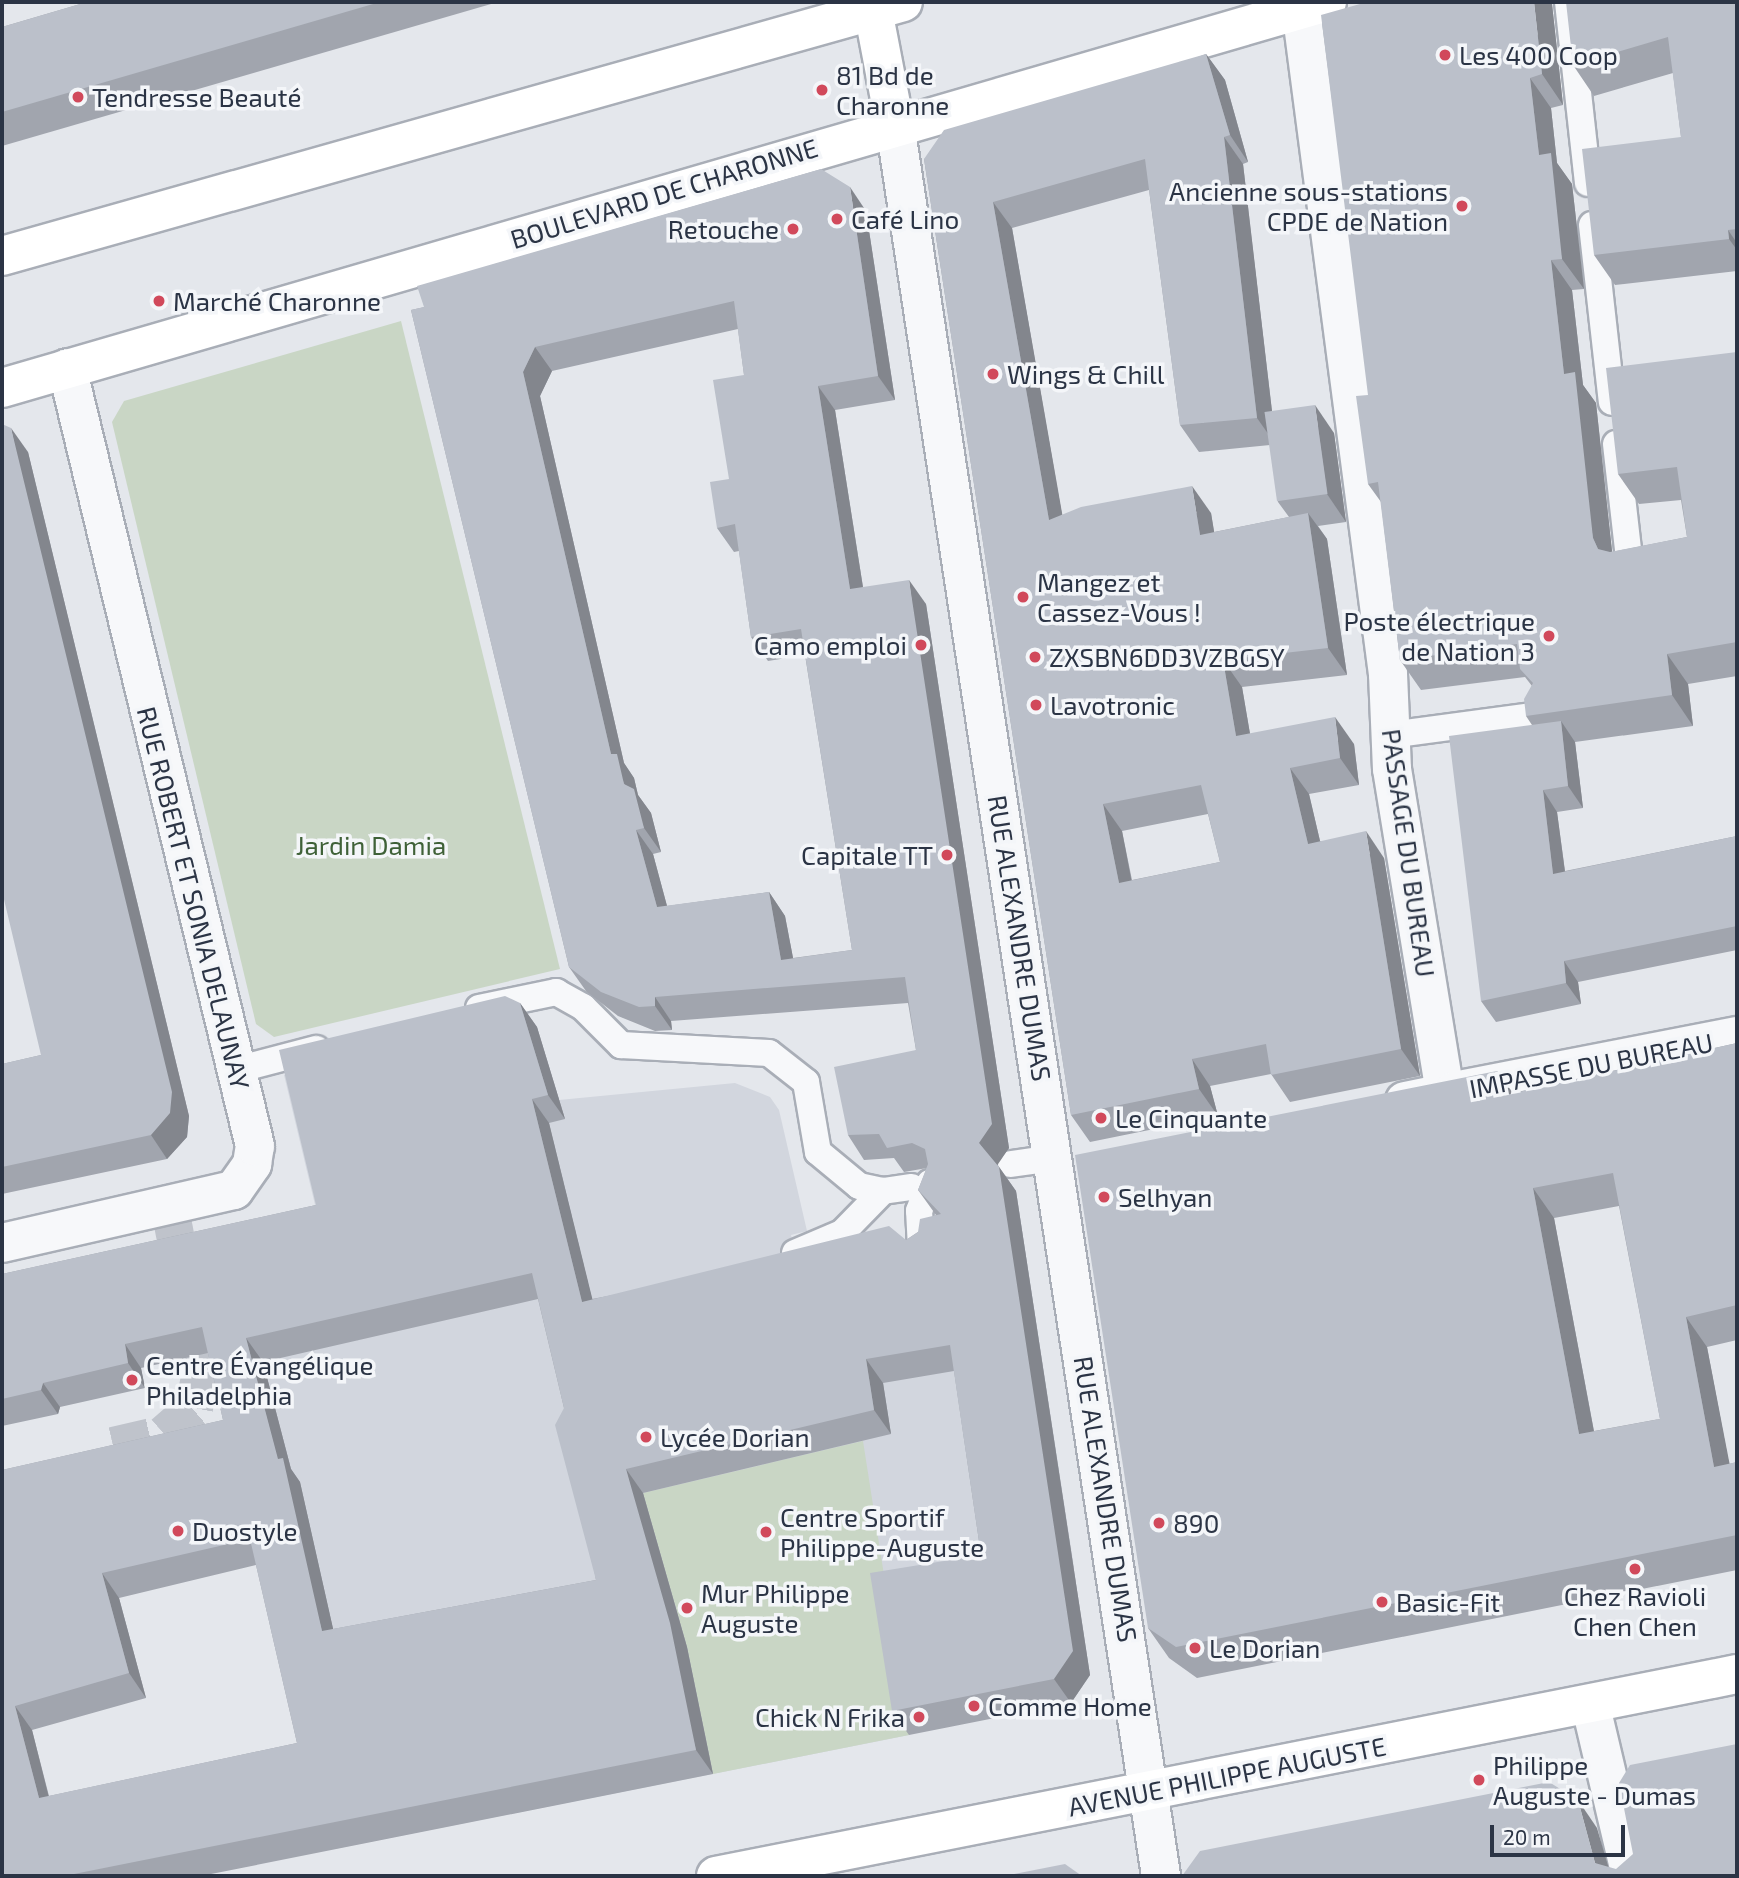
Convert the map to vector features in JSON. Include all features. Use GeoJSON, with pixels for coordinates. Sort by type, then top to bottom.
{"type":"FeatureCollection","features":[{"type":"Feature","properties":{"kind":"main road","name":"RUE ALEXANDRE DUMAS"},"geometry":{"type":"LineString","coordinates":[[882,4],[895,125]]}},
{"type":"Feature","properties":{"kind":"main road"},"geometry":{"type":"LineString","coordinates":[[2,256],[882,4]]}},
{"type":"Feature","properties":{"kind":"main road","name":"BOULEVARD DE CHARONNE"},"geometry":{"type":"LineString","coordinates":[[2,388],[895,125],[1314,5]]}},
{"type":"Feature","properties":{"kind":"main road","name":"AVENUE PHILIPPE AUGUSTE"},"geometry":{"type":"LineString","coordinates":[[716,1876],[1591,1707],[1737,1674]]}},
{"type":"Feature","properties":{"kind":"street","name":"PASSAGE DU BUREAU"},"geometry":{"type":"LineString","coordinates":[[1314,5],[1391,735],[1445,1093]]}},
{"type":"Feature","properties":{"kind":"street","name":"RUE ALEXANDRE DUMAS"},"geometry":{"type":"LineString","coordinates":[[895,125],[1066,1165],[1161,1876]]}},
{"type":"Feature","properties":{"kind":"street","name":"RUE ROBERT ET SONIA DELAUNAY"},"geometry":{"type":"LineString","coordinates":[[2,1243],[234,1190],[252,1164],[255,1146],[67,368]]}},
{"type":"Feature","properties":{"kind":"street","name":"IMPASSE DU BUREAU"},"geometry":{"type":"LineString","coordinates":[[1445,1093],[1737,1036]]}},
{"type":"Feature","properties":{"kind":"street"},"geometry":{"type":"LineString","coordinates":[[1363,1110],[1445,1093]]}},
{"type":"Feature","properties":{"kind":"street"},"geometry":{"type":"LineString","coordinates":[[1591,1707],[1631,1876]]}},
{"type":"Feature","properties":{"kind":"lane"},"geometry":{"type":"LineString","coordinates":[[1568,2],[1630,567]]}},
{"type":"Feature","properties":{"kind":"lane"},"geometry":{"type":"LineString","coordinates":[[1391,735],[1539,715]]}},
{"type":"Feature","properties":{"kind":"lane"},"geometry":{"type":"LineString","coordinates":[[458,1013],[556,992],[583,1007],[621,1045],[769,1053],[806,1082],[818,1153],[859,1186],[883,1191],[921,1185],[921,1248]]}},
{"type":"Feature","properties":{"kind":"lane"},"geometry":{"type":"LineString","coordinates":[[236,1070],[341,1043]]}},
{"type":"Feature","properties":{"kind":"lane"},"geometry":{"type":"LineString","coordinates":[[1011,1164],[1066,1165]]}},
{"type":"Feature","properties":{"kind":"lane"},"geometry":{"type":"LineString","coordinates":[[795,1253],[842,1233],[883,1191]]}},
{"type":"Feature","properties":{"kind":"shaded area","name":"Lycée Dorian"},"geometry":{"type":"Polygon","coordinates":[[[536,1028],[559,1100],[735,1083],[770,1097],[779,1110],[807,1231],[791,1235],[801,1276],[893,1254],[942,1209],[1016,1191],[1074,1567],[887,1597],[909,1735],[334,1849],[215,1338],[321,1230],[284,1075],[536,1028]]]}},
{"type":"Feature","properties":{"kind":"green space","name":"Jardin Damia"},"geometry":{"type":"Polygon","coordinates":[[[401,321],[560,969],[274,1037],[256,1024],[112,422],[124,401],[401,321]]]}},
{"type":"Feature","properties":{"kind":"green space"},"geometry":{"type":"Polygon","coordinates":[[[863,1441],[909,1735],[713,1774],[687,1647],[643,1493],[863,1441]]]}},
{"type":"Feature","properties":{"kind":"building"},"geometry":{"type":"Polygon","coordinates":[[[87,2],[380,2],[2,112],[2,27],[87,2]]]}},
{"type":"Feature","properties":{"kind":"building"},"geometry":{"type":"Polygon","coordinates":[[[1367,2],[1534,2],[1542,74],[1530,78],[1539,155],[1551,153],[1562,259],[1551,260],[1564,374],[1575,372],[1593,538],[1598,549],[1610,552],[1687,537],[1677,467],[1618,474],[1606,368],[1737,352],[1737,642],[1667,654],[1672,695],[1526,716],[1524,699],[1533,683],[1520,669],[1517,644],[1400,660],[1378,482],[1368,484],[1356,396],[1368,395],[1321,15],[1367,2]]]}},
{"type":"Feature","properties":{"kind":"building"},"geometry":{"type":"Polygon","coordinates":[[[1566,2],[1737,2],[1737,229],[1728,230],[1729,239],[1594,255],[1582,149],[1681,137],[1668,37],[1573,65],[1566,2]]]}},
{"type":"Feature","properties":{"kind":"building"},"geometry":{"type":"Polygon","coordinates":[[[1206,54],[1230,135],[1224,137],[1257,418],[1180,425],[1145,159],[993,202],[1049,520],[1081,507],[1192,486],[1200,535],[1308,513],[1328,648],[1223,660],[1236,736],[1335,717],[1340,758],[1290,768],[1308,844],[1366,831],[1401,1049],[1271,1075],[1266,1044],[1192,1059],[1199,1089],[1071,1115],[924,159],[944,130],[1206,54]],[[1201,785],[1103,804],[1119,883],[1220,862],[1201,785]]]}},
{"type":"Feature","properties":{"kind":"building"},"geometry":{"type":"Polygon","coordinates":[[[821,169],[850,187],[878,376],[818,386],[850,589],[909,580],[992,1124],[979,1143],[999,1167],[1073,1651],[1054,1679],[892,1711],[870,1573],[981,1555],[950,1345],[866,1359],[874,1410],[626,1469],[670,1623],[696,1750],[64,1876],[2,1876],[2,1470],[223,1420],[202,1327],[125,1344],[128,1363],[43,1383],[41,1390],[2,1399],[2,1274],[316,1205],[279,1050],[505,996],[520,1003],[548,1095],[532,1099],[582,1302],[889,1226],[906,1240],[918,1232],[920,1219],[941,1214],[918,1190],[928,1164],[925,1149],[912,1143],[887,1148],[879,1134],[848,1135],[834,1067],[916,1050],[905,977],[655,997],[655,1006],[639,1007],[601,992],[569,967],[411,310],[424,307],[417,286],[821,169]],[[734,301],[535,347],[523,372],[611,754],[617,754],[624,784],[634,789],[644,828],[636,830],[657,907],[769,892],[781,960],[852,950],[801,629],[751,637],[735,524],[717,528],[710,482],[729,479],[713,380],[744,375],[734,301]],[[532,1273],[246,1338],[278,1459],[283,1458],[322,1631],[596,1580],[555,1425],[564,1408],[532,1273]],[[250,1539],[102,1573],[129,1673],[15,1706],[39,1798],[297,1743],[250,1539]]]}},
{"type":"Feature","properties":{"kind":"building"},"geometry":{"type":"Polygon","coordinates":[[[1315,405],[1328,494],[1277,501],[1264,412],[1315,405]]]}},
{"type":"Feature","properties":{"kind":"building"},"geometry":{"type":"Polygon","coordinates":[[[2,424],[11,428],[172,1092],[170,1113],[151,1135],[2,1167],[2,1064],[41,1055],[2,891],[2,424]]]}},
{"type":"Feature","properties":{"kind":"building"},"geometry":{"type":"Polygon","coordinates":[[[1561,721],[1568,786],[1543,790],[1553,874],[1737,836],[1737,926],[1564,961],[1566,983],[1481,1001],[1449,736],[1561,721]]]}},
{"type":"Feature","properties":{"kind":"building"},"geometry":{"type":"Polygon","coordinates":[[[1737,1043],[1737,1305],[1686,1317],[1714,1467],[1737,1462],[1737,1535],[1176,1647],[1148,1628],[1075,1155],[1497,1071],[1501,1096],[1737,1043]],[[1613,1173],[1533,1188],[1579,1434],[1660,1419],[1613,1173]]]}},
{"type":"Feature","properties":{"kind":"building"},"geometry":{"type":"Polygon","coordinates":[[[1737,1744],[1737,1876],[1182,1876],[1200,1851],[1549,1782],[1578,1800],[1595,1863],[1616,1869],[1633,1854],[1619,1783],[1630,1765],[1737,1744]]]}},
{"type":"Feature","properties":{"kind":"building"},"geometry":{"type":"Polygon","coordinates":[[[1065,1864],[1082,1876],[1004,1876],[1065,1864]]]}},
{"type":"Feature","properties":{"kind":"tunnel"},"geometry":{"type":"LineString","coordinates":[[113,1446],[164,1434],[194,1408],[201,1371],[170,1208]]}},
{"type":"Feature","properties":{"kind":"place","name":"Les 400 Coop"},"geometry":{"type":"Point","coordinates":[1445,55]}},
{"type":"Feature","properties":{"kind":"place","name":"81 Bd de Charonne"},"geometry":{"type":"Point","coordinates":[822,90]}},
{"type":"Feature","properties":{"kind":"place","name":"Tendresse Beauté"},"geometry":{"type":"Point","coordinates":[78,97]}},
{"type":"Feature","properties":{"kind":"place","name":"Ancienne sous-stations CPDE de Nation"},"geometry":{"type":"Point","coordinates":[1462,206]}},
{"type":"Feature","properties":{"kind":"place","name":"Café Lino"},"geometry":{"type":"Point","coordinates":[837,219]}},
{"type":"Feature","properties":{"kind":"place","name":"Retouche"},"geometry":{"type":"Point","coordinates":[793,229]}},
{"type":"Feature","properties":{"kind":"place","name":"Marché Charonne"},"geometry":{"type":"Point","coordinates":[159,301]}},
{"type":"Feature","properties":{"kind":"place","name":"Wings & Chill"},"geometry":{"type":"Point","coordinates":[993,374]}},
{"type":"Feature","properties":{"kind":"place","name":"Mangez et Cassez-Vous !"},"geometry":{"type":"Point","coordinates":[1023,597]}},
{"type":"Feature","properties":{"kind":"place","name":"Poste électrique de Nation 3"},"geometry":{"type":"Point","coordinates":[1549,636]}},
{"type":"Feature","properties":{"kind":"place","name":"Camo emploi"},"geometry":{"type":"Point","coordinates":[921,645]}},
{"type":"Feature","properties":{"kind":"place","name":"ZXSBN6DD3VZBGSY"},"geometry":{"type":"Point","coordinates":[1035,657]}},
{"type":"Feature","properties":{"kind":"place","name":"Lavotronic"},"geometry":{"type":"Point","coordinates":[1036,705]}},
{"type":"Feature","properties":{"kind":"place","name":"Capitale TT"},"geometry":{"type":"Point","coordinates":[947,855]}},
{"type":"Feature","properties":{"kind":"place","name":"Le Cinquante"},"geometry":{"type":"Point","coordinates":[1101,1118]}},
{"type":"Feature","properties":{"kind":"place","name":"Selhyan"},"geometry":{"type":"Point","coordinates":[1104,1197]}},
{"type":"Feature","properties":{"kind":"place","name":"Centre Évangélique Philadelphia"},"geometry":{"type":"Point","coordinates":[132,1380]}},
{"type":"Feature","properties":{"kind":"place","name":"Lycée Dorian"},"geometry":{"type":"Point","coordinates":[646,1437]}},
{"type":"Feature","properties":{"kind":"place","name":"890"},"geometry":{"type":"Point","coordinates":[1159,1523]}},
{"type":"Feature","properties":{"kind":"place","name":"Duostyle"},"geometry":{"type":"Point","coordinates":[178,1531]}},
{"type":"Feature","properties":{"kind":"place","name":"Centre Sportif Philippe-Auguste"},"geometry":{"type":"Point","coordinates":[766,1532]}},
{"type":"Feature","properties":{"kind":"place","name":"Chez Ravioli Chen Chen"},"geometry":{"type":"Point","coordinates":[1635,1569]}},
{"type":"Feature","properties":{"kind":"place","name":"Basic-Fit"},"geometry":{"type":"Point","coordinates":[1382,1602]}},
{"type":"Feature","properties":{"kind":"place","name":"Mur Philippe Auguste"},"geometry":{"type":"Point","coordinates":[687,1608]}},
{"type":"Feature","properties":{"kind":"place","name":"Le Dorian"},"geometry":{"type":"Point","coordinates":[1195,1648]}},
{"type":"Feature","properties":{"kind":"place","name":"Comme Home"},"geometry":{"type":"Point","coordinates":[974,1706]}},
{"type":"Feature","properties":{"kind":"place","name":"Chick N Frika"},"geometry":{"type":"Point","coordinates":[919,1717]}},
{"type":"Feature","properties":{"kind":"place","name":"Philippe Auguste - Dumas"},"geometry":{"type":"Point","coordinates":[1479,1780]}}]}
